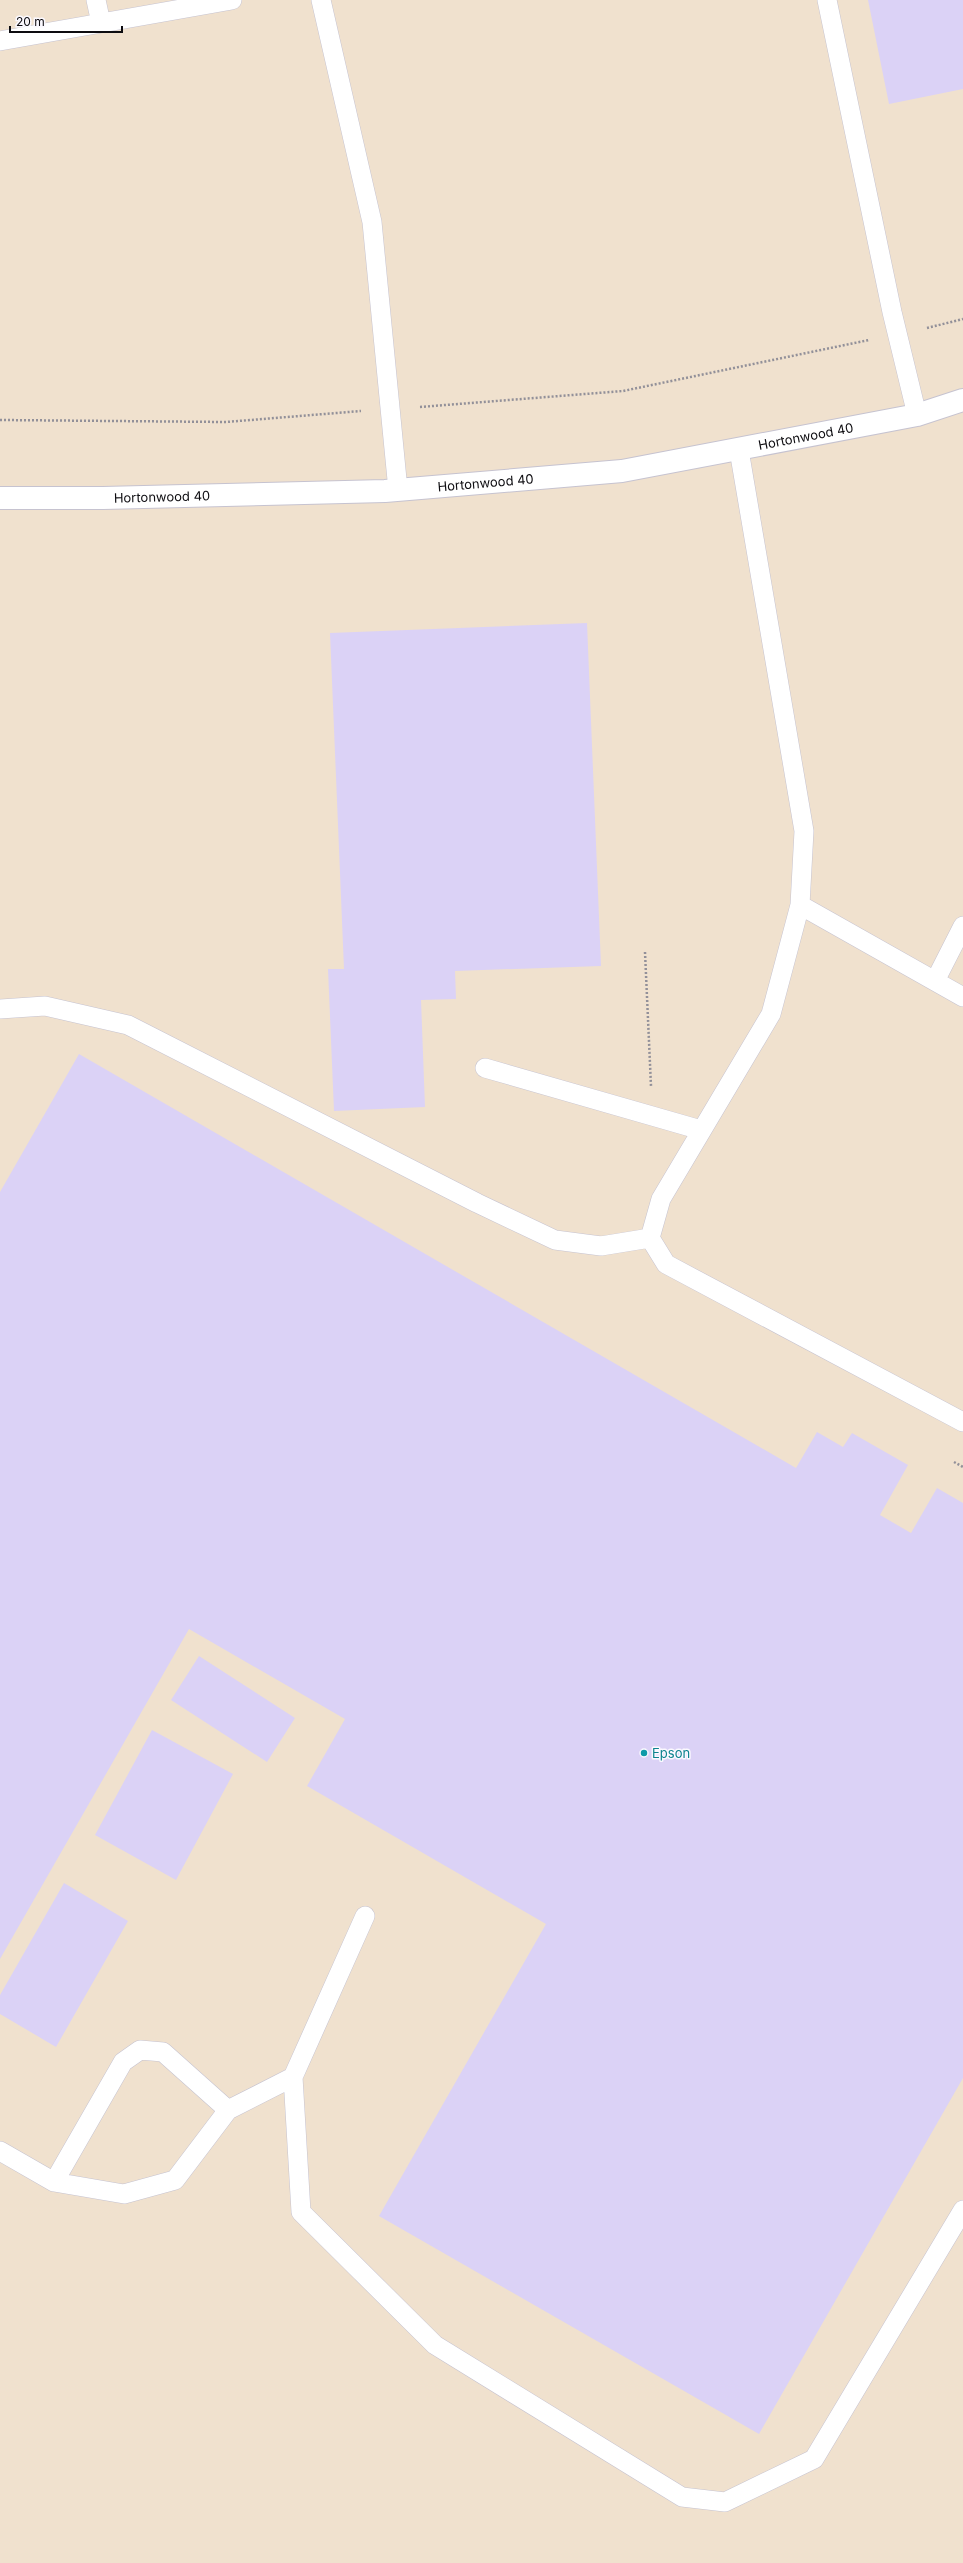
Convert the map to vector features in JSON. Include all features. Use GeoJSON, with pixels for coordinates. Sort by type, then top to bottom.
{"type":"FeatureCollection","features":[{"type":"Feature","properties":{"kind":"street","name":"Hortonwood 40"},"geometry":{"type":"LineString","coordinates":[[0,498],[103,498],[398,490],[622,471],[917,415],[963,400]]}},
{"type":"Feature","properties":{"kind":"lane"},"geometry":{"type":"LineString","coordinates":[[96,0],[101,23]]}},
{"type":"Feature","properties":{"kind":"lane"},"geometry":{"type":"LineString","coordinates":[[0,41],[232,0]]}},
{"type":"Feature","properties":{"kind":"lane"},"geometry":{"type":"LineString","coordinates":[[321,0],[372,222],[392,409],[398,490]]}},
{"type":"Feature","properties":{"kind":"lane"},"geometry":{"type":"LineString","coordinates":[[826,0],[897,334],[917,415]]}},
{"type":"Feature","properties":{"kind":"lane"},"geometry":{"type":"LineString","coordinates":[[739,450],[804,831],[800,905],[771,1014],[661,1199],[650,1238],[666,1264],[963,1422]]}},
{"type":"Feature","properties":{"kind":"lane"},"geometry":{"type":"LineString","coordinates":[[800,905],[963,997]]}},
{"type":"Feature","properties":{"kind":"lane"},"geometry":{"type":"LineString","coordinates":[[935,981],[963,926]]}},
{"type":"Feature","properties":{"kind":"lane"},"geometry":{"type":"LineString","coordinates":[[0,1009],[45,1006],[128,1025],[477,1203],[555,1240],[601,1246],[650,1238]]}},
{"type":"Feature","properties":{"kind":"lane"},"geometry":{"type":"LineString","coordinates":[[485,1068],[701,1130]]}},
{"type":"Feature","properties":{"kind":"lane"},"geometry":{"type":"LineString","coordinates":[[365,1916],[293,2077],[301,2212],[435,2346],[682,2497],[725,2502],[814,2459],[963,2210]]}},
{"type":"Feature","properties":{"kind":"lane"},"geometry":{"type":"LineString","coordinates":[[54,2182],[123,2062],[140,2050],[163,2052],[228,2110]]}},
{"type":"Feature","properties":{"kind":"lane"},"geometry":{"type":"LineString","coordinates":[[0,2151],[54,2182],[124,2194],[175,2180],[228,2110],[293,2077]]}},
{"type":"Feature","properties":{"kind":"path"},"geometry":{"type":"LineString","coordinates":[[0,420],[226,422],[623,391],[963,319]]}},
{"type":"Feature","properties":{"kind":"path"},"geometry":{"type":"LineString","coordinates":[[645,952],[653,1116]]}},
{"type":"Feature","properties":{"kind":"path"},"geometry":{"type":"LineString","coordinates":[[954,1462],[963,1467]]}},
{"type":"Feature","properties":{"kind":"shaded area"},"geometry":{"type":"Polygon","coordinates":[[[0,0],[963,0],[963,2563],[0,2563],[0,0]]]}},
{"type":"Feature","properties":{"kind":"building"},"geometry":{"type":"Polygon","coordinates":[[[868,0],[963,0],[963,89],[889,104],[868,0]]]}},
{"type":"Feature","properties":{"kind":"building"},"geometry":{"type":"Polygon","coordinates":[[[587,623],[601,966],[455,971],[456,999],[421,1000],[425,1107],[334,1111],[328,969],[344,969],[330,633],[587,623]]]}},
{"type":"Feature","properties":{"kind":"building","name":"Epson"},"geometry":{"type":"Polygon","coordinates":[[[79,1054],[796,1468],[817,1432],[843,1447],[852,1433],[908,1465],[880,1515],[911,1533],[937,1488],[963,1503],[963,2078],[759,2434],[379,2216],[546,1924],[307,1786],[345,1719],[189,1629],[0,1959],[0,1192],[79,1054]]]}},
{"type":"Feature","properties":{"kind":"building"},"geometry":{"type":"Polygon","coordinates":[[[199,1656],[295,1718],[267,1762],[171,1700],[199,1656]]]}},
{"type":"Feature","properties":{"kind":"building"},"geometry":{"type":"Polygon","coordinates":[[[152,1730],[233,1774],[176,1880],[95,1835],[152,1730]]]}},
{"type":"Feature","properties":{"kind":"building"},"geometry":{"type":"Polygon","coordinates":[[[64,1883],[128,1921],[56,2047],[0,2014],[0,1995],[64,1883]]]}},
{"type":"Feature","properties":{"kind":"place","name":"Epson"},"geometry":{"type":"Point","coordinates":[644,1753]}}]}
